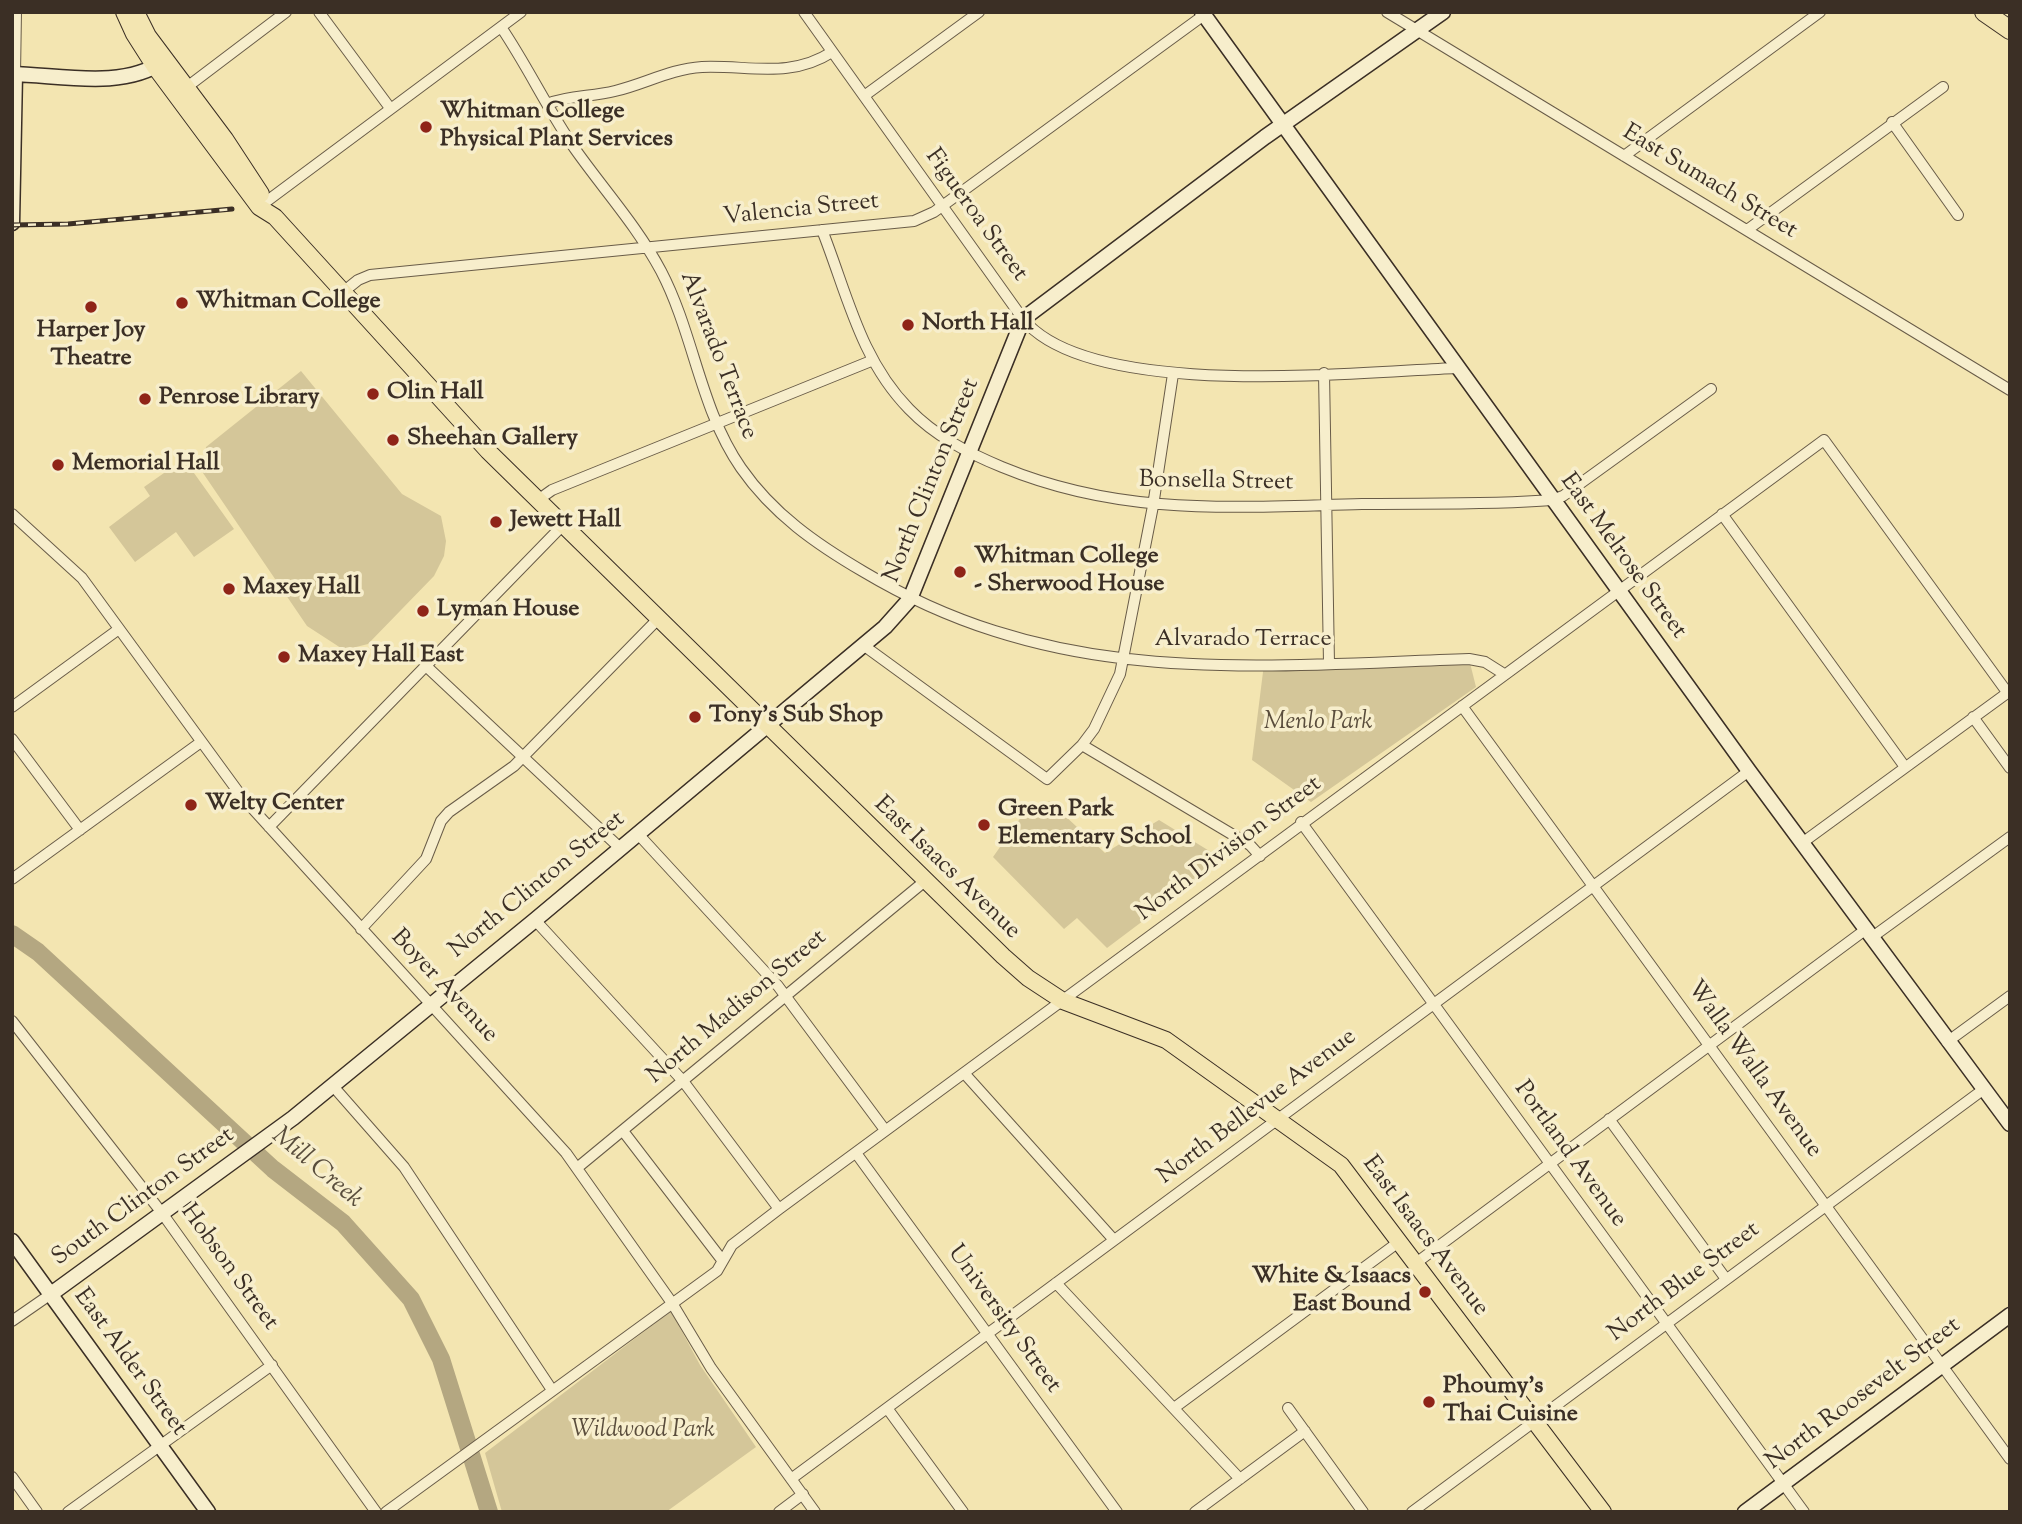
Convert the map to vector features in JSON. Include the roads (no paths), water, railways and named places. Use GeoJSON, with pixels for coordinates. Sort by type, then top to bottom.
{"type":"FeatureCollection","features":[{"type":"Feature","properties":{"kind":"highway"},"geometry":{"type":"LineString","coordinates":[[1984,12],[2010,30]]}},
{"type":"Feature","properties":{"kind":"main road","name":"East Isaacs Avenue"},"geometry":{"type":"LineString","coordinates":[[124,12],[134,34],[187,87],[263,204]]}},
{"type":"Feature","properties":{"kind":"main road","name":"East Isaacs Avenue"},"geometry":{"type":"LineString","coordinates":[[136,12],[161,63],[263,204],[488,451],[1015,968],[1063,1001],[1166,1040],[1341,1165],[1603,1512]]}},
{"type":"Feature","properties":{"kind":"main road"},"geometry":{"type":"LineString","coordinates":[[1023,319],[1282,125],[1443,12]]}},
{"type":"Feature","properties":{"kind":"main road","name":"East Melrose Street"},"geometry":{"type":"LineString","coordinates":[[1203,14],[1749,771],[2010,1124]]}},
{"type":"Feature","properties":{"kind":"main road"},"geometry":{"type":"LineString","coordinates":[[12,223],[14,74],[118,78],[161,63]]}},
{"type":"Feature","properties":{"kind":"main road","name":"North Clinton Street"},"geometry":{"type":"LineString","coordinates":[[430,1004],[536,920],[898,614],[910,598],[1023,319]]}},
{"type":"Feature","properties":{"kind":"main road","name":"South Clinton Street"},"geometry":{"type":"LineString","coordinates":[[51,1294],[258,1144],[430,1004]]}},
{"type":"Feature","properties":{"kind":"main road","name":"East Alder Street"},"geometry":{"type":"LineString","coordinates":[[12,1241],[208,1512]]}},
{"type":"Feature","properties":{"kind":"main road","name":"North Roosevelt Street"},"geometry":{"type":"LineString","coordinates":[[1745,1512],[2010,1315]]}},
{"type":"Feature","properties":{"kind":"street"},"geometry":{"type":"LineString","coordinates":[[14,74],[16,12]]}},
{"type":"Feature","properties":{"kind":"street"},"geometry":{"type":"LineString","coordinates":[[187,87],[286,12]]}},
{"type":"Feature","properties":{"kind":"street"},"geometry":{"type":"LineString","coordinates":[[319,12],[390,108]]}},
{"type":"Feature","properties":{"kind":"street"},"geometry":{"type":"LineString","coordinates":[[263,204],[521,12]]}},
{"type":"Feature","properties":{"kind":"street","name":"Figueroa Street"},"geometry":{"type":"LineString","coordinates":[[804,12],[1023,319],[1041,338],[1105,362],[1173,374],[1324,373],[1457,368]]}},
{"type":"Feature","properties":{"kind":"street"},"geometry":{"type":"LineString","coordinates":[[864,96],[979,12]]}},
{"type":"Feature","properties":{"kind":"street","name":"East Sumach Street"},"geometry":{"type":"LineString","coordinates":[[1387,12],[2010,390]]}},
{"type":"Feature","properties":{"kind":"street"},"geometry":{"type":"LineString","coordinates":[[1624,156],[1820,12]]}},
{"type":"Feature","properties":{"kind":"street","name":"Valencia Street"},"geometry":{"type":"LineString","coordinates":[[343,292],[358,280],[370,275],[914,221],[942,206],[1203,14]]}},
{"type":"Feature","properties":{"kind":"street","name":"Alvarado Terrace"},"geometry":{"type":"LineString","coordinates":[[501,27],[575,149],[628,217],[648,248],[678,307],[717,424],[741,468],[784,517],[817,543],[910,598],[1023,641],[1072,652],[1208,666],[1469,659],[1485,662],[1504,674]]}},
{"type":"Feature","properties":{"kind":"street"},"geometry":{"type":"LineString","coordinates":[[547,104],[570,97],[619,90],[683,70],[720,67],[782,70],[813,62],[832,52]]}},
{"type":"Feature","properties":{"kind":"street"},"geometry":{"type":"LineString","coordinates":[[1747,230],[1942,87]]}},
{"type":"Feature","properties":{"kind":"street"},"geometry":{"type":"LineString","coordinates":[[1892,122],[1958,215]]}},
{"type":"Feature","properties":{"kind":"street","name":"Bonsella Street"},"geometry":{"type":"LineString","coordinates":[[822,230],[872,360],[909,410],[942,436],[970,453],[1067,490],[1153,506],[1552,500],[1563,496],[1710,390]]}},
{"type":"Feature","properties":{"kind":"street"},"geometry":{"type":"LineString","coordinates":[[538,500],[552,490],[872,360]]}},
{"type":"Feature","properties":{"kind":"street"},"geometry":{"type":"LineString","coordinates":[[1324,373],[1329,663]]}},
{"type":"Feature","properties":{"kind":"street"},"geometry":{"type":"LineString","coordinates":[[863,645],[1047,779],[1082,746],[1105,710],[1124,659],[1153,506],[1173,374]]}},
{"type":"Feature","properties":{"kind":"street","name":"North Division Street"},"geometry":{"type":"LineString","coordinates":[[387,1512],[717,1271],[732,1245],[779,1209],[1259,856],[1301,822],[1824,440],[2009,692]]}},
{"type":"Feature","properties":{"kind":"street","name":"Boyer Avenue"},"geometry":{"type":"LineString","coordinates":[[12,514],[77,572],[234,787],[577,1168],[672,1303],[711,1368],[815,1512]]}},
{"type":"Feature","properties":{"kind":"street"},"geometry":{"type":"LineString","coordinates":[[1722,514],[1905,767]]}},
{"type":"Feature","properties":{"kind":"street"},"geometry":{"type":"LineString","coordinates":[[269,827],[563,524]]}},
{"type":"Feature","properties":{"kind":"street"},"geometry":{"type":"LineString","coordinates":[[361,929],[426,859],[441,821],[449,812],[504,775],[659,618]]}},
{"type":"Feature","properties":{"kind":"street"},"geometry":{"type":"LineString","coordinates":[[12,707],[119,629]]}},
{"type":"Feature","properties":{"kind":"street"},"geometry":{"type":"LineString","coordinates":[[426,666],[620,848]]}},
{"type":"Feature","properties":{"kind":"street"},"geometry":{"type":"LineString","coordinates":[[1802,843],[2009,692]]}},
{"type":"Feature","properties":{"kind":"street","name":"Walla Walla Avenue"},"geometry":{"type":"LineString","coordinates":[[1462,706],[2010,1459]]}},
{"type":"Feature","properties":{"kind":"street"},"geometry":{"type":"LineString","coordinates":[[1973,717],[2010,768]]}},
{"type":"Feature","properties":{"kind":"street"},"geometry":{"type":"LineString","coordinates":[[12,739],[80,830]]}},
{"type":"Feature","properties":{"kind":"street"},"geometry":{"type":"LineString","coordinates":[[12,879],[201,742]]}},
{"type":"Feature","properties":{"kind":"street"},"geometry":{"type":"LineString","coordinates":[[1082,746],[1250,845],[1259,856]]}},
{"type":"Feature","properties":{"kind":"street","name":"North Bellevue Avenue"},"geometry":{"type":"LineString","coordinates":[[791,1479],[1749,771]]}},
{"type":"Feature","properties":{"kind":"street","name":"Portland Avenue"},"geometry":{"type":"LineString","coordinates":[[1301,822],[1804,1512]]}},
{"type":"Feature","properties":{"kind":"street"},"geometry":{"type":"LineString","coordinates":[[638,834],[786,996],[885,1130]]}},
{"type":"Feature","properties":{"kind":"street"},"geometry":{"type":"LineString","coordinates":[[1416,1263],[1709,1046],[2010,836]]}},
{"type":"Feature","properties":{"kind":"street","name":"North Madison Street"},"geometry":{"type":"LineString","coordinates":[[577,1168],[926,881]]}},
{"type":"Feature","properties":{"kind":"street"},"geometry":{"type":"LineString","coordinates":[[536,920],[683,1081],[779,1209]]}},
{"type":"Feature","properties":{"kind":"street"},"geometry":{"type":"LineString","coordinates":[[1947,1042],[2010,996]]}},
{"type":"Feature","properties":{"kind":"street","name":"Hobson Street"},"geometry":{"type":"LineString","coordinates":[[12,1021],[162,1213],[376,1512]]}},
{"type":"Feature","properties":{"kind":"street"},"geometry":{"type":"LineString","coordinates":[[964,1073],[1114,1240]]}},
{"type":"Feature","properties":{"kind":"street"},"geometry":{"type":"LineString","coordinates":[[332,1086],[404,1167],[552,1390]]}},
{"type":"Feature","properties":{"kind":"street","name":"North Blue Street"},"geometry":{"type":"LineString","coordinates":[[1412,1512],[1984,1089]]}},
{"type":"Feature","properties":{"kind":"street"},"geometry":{"type":"LineString","coordinates":[[1609,1119],[1726,1279]]}},
{"type":"Feature","properties":{"kind":"street"},"geometry":{"type":"LineString","coordinates":[[624,1131],[722,1260]]}},
{"type":"Feature","properties":{"kind":"street","name":"University Street"},"geometry":{"type":"LineString","coordinates":[[856,1153],[1117,1512]]}},
{"type":"Feature","properties":{"kind":"street"},"geometry":{"type":"LineString","coordinates":[[1174,1408],[1400,1241]]}},
{"type":"Feature","properties":{"kind":"street"},"geometry":{"type":"LineString","coordinates":[[1056,1283],[1240,1479]]}},
{"type":"Feature","properties":{"kind":"street","name":"South Clinton Street"},"geometry":{"type":"LineString","coordinates":[[12,1321],[51,1294]]}},
{"type":"Feature","properties":{"kind":"street"},"geometry":{"type":"LineString","coordinates":[[68,1512],[272,1365]]}},
{"type":"Feature","properties":{"kind":"street"},"geometry":{"type":"LineString","coordinates":[[887,1408],[963,1512]]}},
{"type":"Feature","properties":{"kind":"street"},"geometry":{"type":"LineString","coordinates":[[1288,1408],[1363,1512]]}},
{"type":"Feature","properties":{"kind":"street"},"geometry":{"type":"LineString","coordinates":[[1195,1512],[1305,1431]]}},
{"type":"Feature","properties":{"kind":"street"},"geometry":{"type":"LineString","coordinates":[[12,1477],[37,1512]]}},
{"type":"Feature","properties":{"kind":"street"},"geometry":{"type":"LineString","coordinates":[[779,1512],[803,1494]]}},
{"type":"Feature","properties":{"kind":"waterway","name":"Mill Creek"},"geometry":{"type":"LineString","coordinates":[[12,934],[38,952],[273,1169],[343,1223],[411,1299],[441,1359],[489,1512]]}},
{"type":"Feature","properties":{"kind":"railway"},"geometry":{"type":"LineString","coordinates":[[12,225],[68,224],[232,209]]}},
{"type":"Feature","properties":{"kind":"place","name":"Whitman College Physical Plant Services"},"geometry":{"type":"Point","coordinates":[426,127]}},
{"type":"Feature","properties":{"kind":"place","name":"Whitman College"},"geometry":{"type":"Point","coordinates":[182,303]}},
{"type":"Feature","properties":{"kind":"place","name":"Harper Joy Theatre"},"geometry":{"type":"Point","coordinates":[91,307]}},
{"type":"Feature","properties":{"kind":"place","name":"North Hall"},"geometry":{"type":"Point","coordinates":[908,325]}},
{"type":"Feature","properties":{"kind":"place","name":"Olin Hall"},"geometry":{"type":"Point","coordinates":[373,394]}},
{"type":"Feature","properties":{"kind":"place","name":"Penrose Library"},"geometry":{"type":"Point","coordinates":[145,399]}},
{"type":"Feature","properties":{"kind":"place","name":"Sheehan Gallery"},"geometry":{"type":"Point","coordinates":[393,440]}},
{"type":"Feature","properties":{"kind":"place","name":"Memorial Hall"},"geometry":{"type":"Point","coordinates":[58,465]}},
{"type":"Feature","properties":{"kind":"place","name":"Jewett Hall"},"geometry":{"type":"Point","coordinates":[496,522]}},
{"type":"Feature","properties":{"kind":"place","name":"Whitman College - Sherwood House"},"geometry":{"type":"Point","coordinates":[960,572]}},
{"type":"Feature","properties":{"kind":"place","name":"Maxey Hall"},"geometry":{"type":"Point","coordinates":[229,589]}},
{"type":"Feature","properties":{"kind":"place","name":"Lyman House"},"geometry":{"type":"Point","coordinates":[423,611]}},
{"type":"Feature","properties":{"kind":"place","name":"Maxey Hall East"},"geometry":{"type":"Point","coordinates":[284,657]}},
{"type":"Feature","properties":{"kind":"place","name":"Tony's Sub Shop"},"geometry":{"type":"Point","coordinates":[695,717]}},
{"type":"Feature","properties":{"kind":"place","name":"Welty Center"},"geometry":{"type":"Point","coordinates":[191,805]}},
{"type":"Feature","properties":{"kind":"place","name":"Green Park Elementary School"},"geometry":{"type":"Point","coordinates":[984,825]}},
{"type":"Feature","properties":{"kind":"place","name":"White & Isaacs East Bound"},"geometry":{"type":"Point","coordinates":[1425,1292]}},
{"type":"Feature","properties":{"kind":"place","name":"Phoumy's Thai Cuisine"},"geometry":{"type":"Point","coordinates":[1429,1402]}},
{"type":"Feature","properties":{"kind":"park label","name":"Menlo Park"},"geometry":{"type":"Point","coordinates":[1318,724]}},
{"type":"Feature","properties":{"kind":"park label","name":"Wildwood Park"},"geometry":{"type":"Point","coordinates":[643,1432]}}]}
